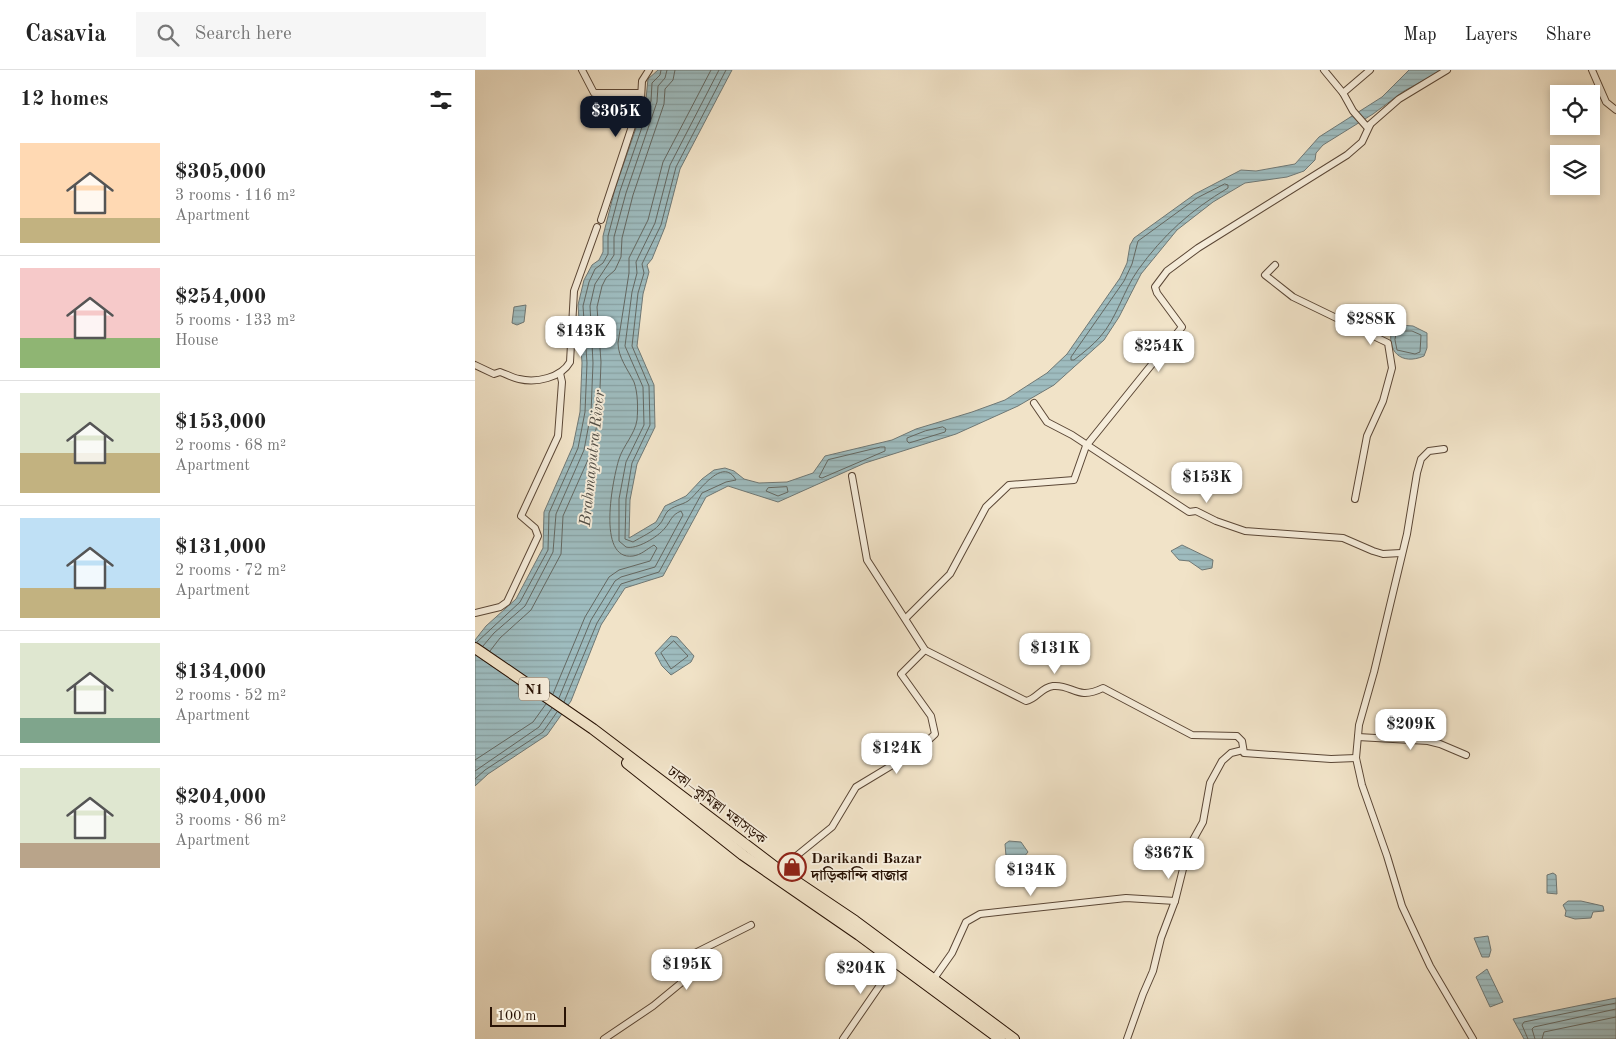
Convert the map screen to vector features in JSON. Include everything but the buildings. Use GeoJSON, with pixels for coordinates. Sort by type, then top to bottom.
{"type":"FeatureCollection","features":[{"type":"Feature","properties":{"kind":"highway","name":"ঢাকা–কুমিল্লা মহাসড়ক"},"geometry":{"type":"LineString","coordinates":[[475,648],[779,870],[855,921],[1014,1039]]}},
{"type":"Feature","properties":{"kind":"highway","name":"ঢাকা–কুমিল্লা মহাসড়ক"},"geometry":{"type":"LineString","coordinates":[[475,655],[591,731],[743,855],[896,962],[1000,1039]]}},
{"type":"Feature","properties":{"kind":"street"},"geometry":{"type":"LineString","coordinates":[[582,70],[594,93],[641,93]]}},
{"type":"Feature","properties":{"kind":"street"},"geometry":{"type":"LineString","coordinates":[[601,220],[636,118],[642,81],[649,70]]}},
{"type":"Feature","properties":{"kind":"street"},"geometry":{"type":"LineString","coordinates":[[1324,70],[1343,93],[1353,111],[1367,126]]}},
{"type":"Feature","properties":{"kind":"street"},"geometry":{"type":"LineString","coordinates":[[1343,93],[1370,70]]}},
{"type":"Feature","properties":{"kind":"street"},"geometry":{"type":"LineString","coordinates":[[906,618],[949,574],[986,507],[1009,485],[1074,480],[1087,446],[1183,327],[1157,293],[1155,287],[1167,271],[1198,248],[1347,155],[1362,142],[1367,126],[1399,99],[1447,70]]}},
{"type":"Feature","properties":{"kind":"street"},"geometry":{"type":"LineString","coordinates":[[1592,70],[1606,102],[1616,110]]}},
{"type":"Feature","properties":{"kind":"street"},"geometry":{"type":"LineString","coordinates":[[475,365],[494,374],[500,372],[520,380],[551,377],[560,373],[570,362],[574,292],[597,227]]}},
{"type":"Feature","properties":{"kind":"street"},"geometry":{"type":"LineString","coordinates":[[1275,265],[1265,275],[1293,297],[1388,343],[1392,368],[1383,401],[1367,436],[1355,498]]}},
{"type":"Feature","properties":{"kind":"street"},"geometry":{"type":"LineString","coordinates":[[475,613],[500,606],[507,602],[538,536],[535,528],[521,516],[557,436],[562,382],[560,373]]}},
{"type":"Feature","properties":{"kind":"street"},"geometry":{"type":"LineString","coordinates":[[1034,403],[1042,418],[1189,512],[1196,511],[1245,531],[1343,538],[1383,554],[1401,553]]}},
{"type":"Feature","properties":{"kind":"street"},"geometry":{"type":"LineString","coordinates":[[1444,448],[1429,452],[1419,464],[1411,514],[1374,672],[1359,725],[1356,758],[1362,785],[1387,856],[1401,906],[1431,966],[1473,1039]]}},
{"type":"Feature","properties":{"kind":"street"},"geometry":{"type":"LineString","coordinates":[[851,476],[867,560],[925,650],[1016,698],[1026,701],[1032,700],[1043,688],[1052,686],[1087,694],[1096,693],[1103,688],[1192,735],[1237,736],[1242,741],[1244,753],[1331,759],[1356,758]]}},
{"type":"Feature","properties":{"kind":"street"},"geometry":{"type":"LineString","coordinates":[[779,870],[832,827],[856,787],[919,749],[935,734],[931,716],[901,674],[925,650]]}},
{"type":"Feature","properties":{"kind":"street"},"geometry":{"type":"LineString","coordinates":[[1358,737],[1428,741],[1466,755]]}},
{"type":"Feature","properties":{"kind":"street"},"geometry":{"type":"LineString","coordinates":[[1127,1039],[1153,971],[1161,938],[1175,901],[1188,848],[1203,822],[1215,771],[1231,753],[1243,750]]}},
{"type":"Feature","properties":{"kind":"street"},"geometry":{"type":"LineString","coordinates":[[933,980],[952,953],[965,922],[980,914],[1126,898],[1175,901]]}},
{"type":"Feature","properties":{"kind":"street"},"geometry":{"type":"LineString","coordinates":[[604,1039],[653,1006],[681,983],[684,966],[693,954],[751,925]]}},
{"type":"Feature","properties":{"kind":"street"},"geometry":{"type":"LineString","coordinates":[[843,1039],[896,962]]}},
{"type":"Feature","properties":{"kind":"water","name":"Brahmaputra River"},"geometry":{"type":"Polygon","coordinates":[[[658,70],[732,70],[680,169],[665,227],[652,259],[647,265],[649,272],[643,294],[637,346],[654,385],[655,427],[637,464],[630,500],[629,538],[656,522],[665,506],[686,496],[702,479],[714,470],[725,468],[734,471],[744,479],[759,483],[787,482],[813,473],[825,456],[892,440],[916,429],[1005,400],[1047,373],[1067,354],[1120,278],[1127,263],[1130,245],[1134,238],[1195,194],[1241,170],[1256,171],[1295,164],[1319,137],[1382,97],[1409,70],[1443,70],[1404,91],[1373,114],[1323,145],[1316,153],[1315,160],[1304,171],[1287,177],[1245,183],[1213,202],[1177,230],[1141,274],[1119,317],[1104,340],[1054,385],[1018,406],[956,434],[865,463],[778,502],[728,486],[706,497],[663,576],[625,588],[601,625],[571,701],[547,735],[488,774],[475,786],[475,640],[486,626],[516,599],[543,548],[544,512],[573,446],[580,412],[582,363],[578,305],[584,280],[592,265],[599,260],[603,252],[603,236],[615,189],[646,99],[648,79],[658,70]]]}},
{"type":"Feature","properties":{"kind":"water"},"geometry":{"type":"Polygon","coordinates":[[[526,305],[524,322],[517,325],[512,323],[514,307],[526,305]]]}},
{"type":"Feature","properties":{"kind":"water"},"geometry":{"type":"Polygon","coordinates":[[[1400,325],[1413,326],[1427,333],[1427,348],[1424,356],[1416,359],[1402,358],[1393,350],[1391,343],[1392,328],[1400,325]]]}},
{"type":"Feature","properties":{"kind":"water"},"geometry":{"type":"Polygon","coordinates":[[[1182,545],[1213,560],[1212,568],[1202,570],[1189,561],[1179,560],[1171,551],[1182,545]]]}},
{"type":"Feature","properties":{"kind":"water"},"geometry":{"type":"Polygon","coordinates":[[[671,636],[677,637],[694,656],[691,662],[671,675],[662,666],[655,653],[671,636]]]}},
{"type":"Feature","properties":{"kind":"water"},"geometry":{"type":"Polygon","coordinates":[[[1009,841],[1021,842],[1028,852],[1015,868],[1003,862],[1006,856],[1005,844],[1009,841]]]}},
{"type":"Feature","properties":{"kind":"water"},"geometry":{"type":"Polygon","coordinates":[[[1553,873],[1556,875],[1557,894],[1547,893],[1547,875],[1553,873]]]}},
{"type":"Feature","properties":{"kind":"water"},"geometry":{"type":"Polygon","coordinates":[[[1568,901],[1581,901],[1603,906],[1604,911],[1593,912],[1591,918],[1575,919],[1565,916],[1566,911],[1563,905],[1568,901]]]}},
{"type":"Feature","properties":{"kind":"water"},"geometry":{"type":"Polygon","coordinates":[[[1488,936],[1491,950],[1489,957],[1482,957],[1474,938],[1488,936]]]}},
{"type":"Feature","properties":{"kind":"water"},"geometry":{"type":"Polygon","coordinates":[[[1487,969],[1503,1002],[1490,1007],[1476,977],[1487,969]]]}},
{"type":"Feature","properties":{"kind":"water"},"geometry":{"type":"Polygon","coordinates":[[[1616,998],[1616,1039],[1524,1039],[1513,1019],[1616,998]]]}},
{"type":"Feature","properties":{"kind":"place","name":"Darikandi Bazar দাড়িকান্দি বাজার"},"geometry":{"type":"Point","coordinates":[792,867]}}]}
